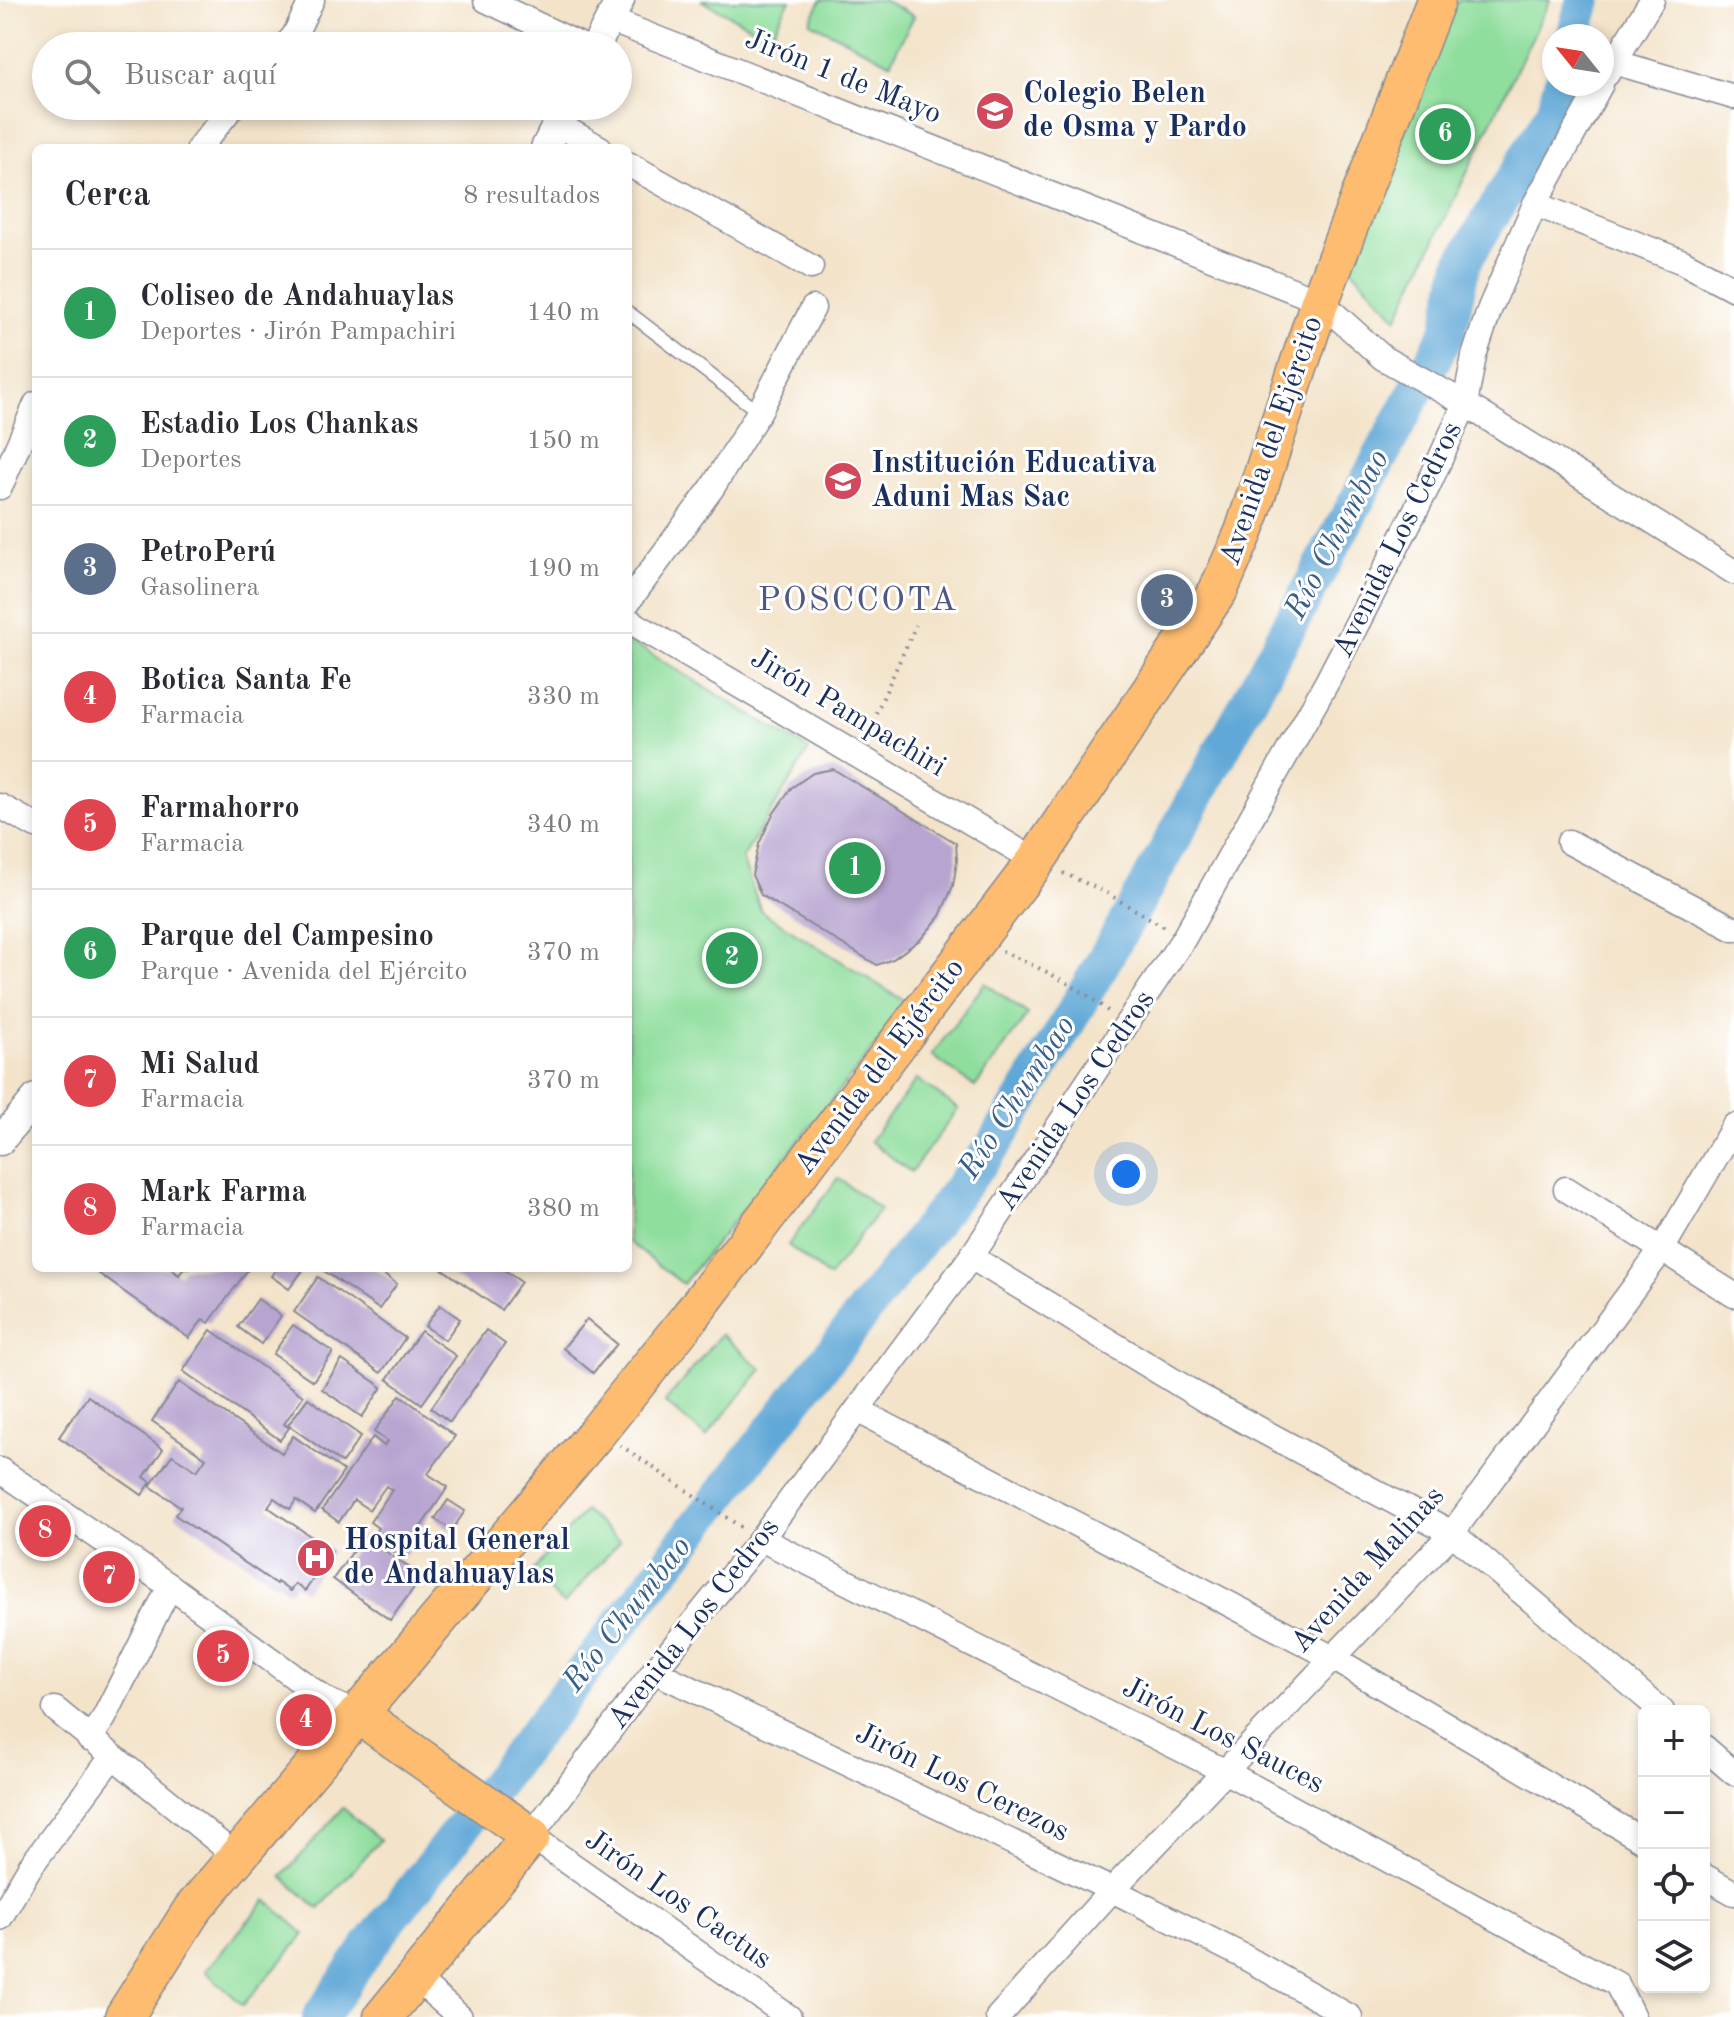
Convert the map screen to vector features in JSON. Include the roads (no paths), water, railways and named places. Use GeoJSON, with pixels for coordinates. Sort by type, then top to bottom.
{"type":"FeatureCollection","features":[{"type":"Feature","properties":{"kind":"highway","name":"Avenida del Ejército"},"geometry":{"type":"LineString","coordinates":[[124,2017],[192,1910],[237,1857],[343,1714],[598,1431],[689,1318],[1036,861],[1218,591],[1244,532],[1320,301],[1436,0]]}},
{"type":"Feature","properties":{"kind":"highway"},"geometry":{"type":"LineString","coordinates":[[343,1714],[516,1840]]}},
{"type":"Feature","properties":{"kind":"highway","name":"Avenida Los Cedros"},"geometry":{"type":"LineString","coordinates":[[383,2017],[516,1840]]}},
{"type":"Feature","properties":{"kind":"street"},"geometry":{"type":"LineString","coordinates":[[296,32],[312,0]]}},
{"type":"Feature","properties":{"kind":"street"},"geometry":{"type":"LineString","coordinates":[[486,0],[553,32]]}},
{"type":"Feature","properties":{"kind":"street","name":"Avenida Los Cedros"},"geometry":{"type":"LineString","coordinates":[[1614,63],[1652,0]]}},
{"type":"Feature","properties":{"kind":"street"},"geometry":{"type":"LineString","coordinates":[[603,32],[615,10]]}},
{"type":"Feature","properties":{"kind":"street","name":"Jirón 1 de Mayo"},"geometry":{"type":"LineString","coordinates":[[615,10],[1320,301]]}},
{"type":"Feature","properties":{"kind":"street"},"geometry":{"type":"LineString","coordinates":[[1614,77],[1734,97]]}},
{"type":"Feature","properties":{"kind":"street","name":"Avenida Los Cedros"},"geometry":{"type":"LineString","coordinates":[[516,1840],[761,1539],[971,1257],[1184,938],[1328,680],[1428,486],[1461,402],[1486,320],[1535,204],[1595,96]]}},
{"type":"Feature","properties":{"kind":"street"},"geometry":{"type":"LineString","coordinates":[[202,144],[222,120]]}},
{"type":"Feature","properties":{"kind":"street"},"geometry":{"type":"LineString","coordinates":[[556,126],[592,144]]}},
{"type":"Feature","properties":{"kind":"street"},"geometry":{"type":"LineString","coordinates":[[632,166],[811,267]]}},
{"type":"Feature","properties":{"kind":"street"},"geometry":{"type":"LineString","coordinates":[[1535,204],[1683,262],[1734,289]]}},
{"type":"Feature","properties":{"kind":"street"},"geometry":{"type":"LineString","coordinates":[[1320,301],[1383,358],[1461,402],[1734,572]]}},
{"type":"Feature","properties":{"kind":"street"},"geometry":{"type":"LineString","coordinates":[[632,597],[712,488],[759,412],[813,308]]}},
{"type":"Feature","properties":{"kind":"street"},"geometry":{"type":"LineString","coordinates":[[0,487],[32,413]]}},
{"type":"Feature","properties":{"kind":"street","name":"Jirón Pampachiri"},"geometry":{"type":"LineString","coordinates":[[632,622],[1036,861]]}},
{"type":"Feature","properties":{"kind":"street"},"geometry":{"type":"LineString","coordinates":[[0,806],[32,824]]}},
{"type":"Feature","properties":{"kind":"street"},"geometry":{"type":"LineString","coordinates":[[1569,842],[1734,929]]}},
{"type":"Feature","properties":{"kind":"street"},"geometry":{"type":"LineString","coordinates":[[0,1141],[32,1103]]}},
{"type":"Feature","properties":{"kind":"street","name":"Avenida Malinas"},"geometry":{"type":"LineString","coordinates":[[998,2017],[1112,1890],[1452,1533],[1661,1251],[1734,1126]]}},
{"type":"Feature","properties":{"kind":"street"},"geometry":{"type":"LineString","coordinates":[[1566,1189],[1734,1295]]}},
{"type":"Feature","properties":{"kind":"street"},"geometry":{"type":"LineString","coordinates":[[971,1257],[1205,1400],[1452,1533],[1655,1705]]}},
{"type":"Feature","properties":{"kind":"street"},"geometry":{"type":"LineString","coordinates":[[857,1410],[1333,1658],[1638,1837]]}},
{"type":"Feature","properties":{"kind":"street"},"geometry":{"type":"LineString","coordinates":[[2,1476],[170,1586],[343,1714]]}},
{"type":"Feature","properties":{"kind":"street","name":"Jirón Los Sauces"},"geometry":{"type":"LineString","coordinates":[[761,1539],[1224,1771],[1617,1984],[1633,2017]]}},
{"type":"Feature","properties":{"kind":"street"},"geometry":{"type":"LineString","coordinates":[[89,1739],[104,1718],[170,1586]]}},
{"type":"Feature","properties":{"kind":"street","name":"Jirón Los Cerezos"},"geometry":{"type":"LineString","coordinates":[[654,1671],[1112,1890],[1241,1955],[1350,2017]]}},
{"type":"Feature","properties":{"kind":"street"},"geometry":{"type":"LineString","coordinates":[[55,1709],[237,1857]]}},
{"type":"Feature","properties":{"kind":"street"},"geometry":{"type":"LineString","coordinates":[[1710,1752],[1734,1773]]}},
{"type":"Feature","properties":{"kind":"street"},"geometry":{"type":"LineString","coordinates":[[0,1918],[30,1867],[112,1757]]}},
{"type":"Feature","properties":{"kind":"street","name":"Jirón Los Cactus"},"geometry":{"type":"LineString","coordinates":[[516,1840],[789,2017]]}},
{"type":"Feature","properties":{"kind":"street"},"geometry":{"type":"LineString","coordinates":[[1710,1879],[1734,1893]]}},
{"type":"Feature","properties":{"kind":"street"},"geometry":{"type":"LineString","coordinates":[[415,1978],[460,2017]]}},
{"type":"Feature","properties":{"kind":"lane"},"geometry":{"type":"LineString","coordinates":[[632,315],[759,412]]}},
{"type":"Feature","properties":{"kind":"waterway","name":"Río Chumbao"},"geometry":{"type":"LineString","coordinates":[[1577,24],[1584,0]]}},
{"type":"Feature","properties":{"kind":"waterway","name":"Río Chumbao"},"geometry":{"type":"LineString","coordinates":[[320,2017],[370,1945],[994,1145],[1170,844],[1448,332],[1463,263],[1553,113],[1558,96]]}},
{"type":"Feature","properties":{"kind":"place","name":"Colegio Belen de Osma y Pardo"},"geometry":{"type":"Point","coordinates":[995,111]}},
{"type":"Feature","properties":{"kind":"place","name":"Parque del Campesino"},"geometry":{"type":"Point","coordinates":[1445,134]}},
{"type":"Feature","properties":{"kind":"place","name":"Institución Educativa Aduni Mas Sac"},"geometry":{"type":"Point","coordinates":[843,481]}},
{"type":"Feature","properties":{"kind":"place","name":"PetroPerú"},"geometry":{"type":"Point","coordinates":[1167,600]}},
{"type":"Feature","properties":{"kind":"place","name":"Coliseo de Andahuaylas"},"geometry":{"type":"Point","coordinates":[855,868]}},
{"type":"Feature","properties":{"kind":"place","name":"Estadio Los Chankas"},"geometry":{"type":"Point","coordinates":[732,958]}},
{"type":"Feature","properties":{"kind":"place","name":"Mark Farma"},"geometry":{"type":"Point","coordinates":[45,1531]}},
{"type":"Feature","properties":{"kind":"place","name":"Hospital General de Andahuaylas"},"geometry":{"type":"Point","coordinates":[316,1558]}},
{"type":"Feature","properties":{"kind":"place","name":"Mi Salud"},"geometry":{"type":"Point","coordinates":[109,1577]}},
{"type":"Feature","properties":{"kind":"place","name":"Farmahorro"},"geometry":{"type":"Point","coordinates":[223,1656]}},
{"type":"Feature","properties":{"kind":"place","name":"Botica Santa Fe"},"geometry":{"type":"Point","coordinates":[306,1720]}},
{"type":"Feature","properties":{"kind":"district","name":"POSCCOTA"},"geometry":{"type":"Point","coordinates":[858,601]}}]}
